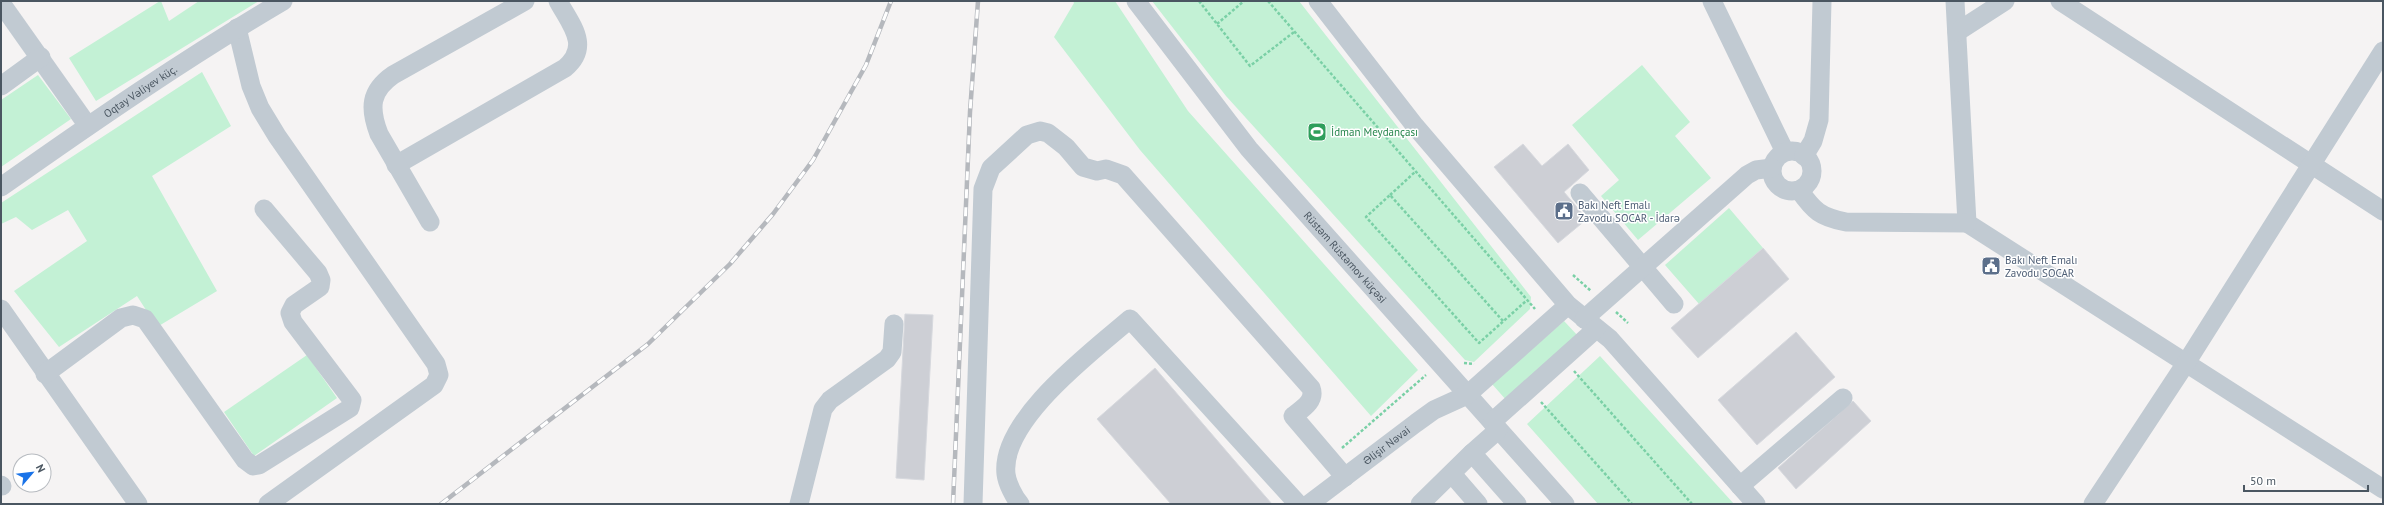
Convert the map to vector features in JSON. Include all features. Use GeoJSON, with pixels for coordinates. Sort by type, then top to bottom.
{"type":"FeatureCollection","features":[{"type":"Feature","properties":{"kind":"street","name":"Oqtay Vəliyev küç."},"geometry":{"type":"LineString","coordinates":[[1,187],[88,126],[237,28],[283,1]]}},
{"type":"Feature","properties":{"kind":"street"},"geometry":{"type":"LineString","coordinates":[[430,222],[396,165],[374,121],[372,108],[377,88],[393,74],[525,1]]}},
{"type":"Feature","properties":{"kind":"street"},"geometry":{"type":"LineString","coordinates":[[396,165],[565,68],[574,61],[578,50],[577,35],[558,1]]}},
{"type":"Feature","properties":{"kind":"street","name":"Rüstəm Rüstəmov küçəsi"},"geometry":{"type":"LineString","coordinates":[[1136,1],[1249,149],[1565,504]]}},
{"type":"Feature","properties":{"kind":"street"},"geometry":{"type":"LineString","coordinates":[[1318,1],[1415,126],[1568,305],[1610,339],[1756,504]]}},
{"type":"Feature","properties":{"kind":"street"},"geometry":{"type":"LineString","coordinates":[[1712,1],[1785,152]]}},
{"type":"Feature","properties":{"kind":"street"},"geometry":{"type":"LineString","coordinates":[[1804,156],[1813,141],[1819,120],[1822,1]]}},
{"type":"Feature","properties":{"kind":"street"},"geometry":{"type":"LineString","coordinates":[[1955,1],[1967,223]]}},
{"type":"Feature","properties":{"kind":"street"},"geometry":{"type":"LineString","coordinates":[[1957,32],[2005,1]]}},
{"type":"Feature","properties":{"kind":"street"},"geometry":{"type":"LineString","coordinates":[[2060,1],[2311,166],[2383,211]]}},
{"type":"Feature","properties":{"kind":"street"},"geometry":{"type":"LineString","coordinates":[[1,3],[41,57],[88,126]]}},
{"type":"Feature","properties":{"kind":"street"},"geometry":{"type":"LineString","coordinates":[[237,28],[251,86],[260,108],[277,136],[436,364],[439,375],[434,385],[268,504]]}},
{"type":"Feature","properties":{"kind":"street"},"geometry":{"type":"LineString","coordinates":[[2093,504],[2186,363],[2383,51]]}},
{"type":"Feature","properties":{"kind":"street"},"geometry":{"type":"LineString","coordinates":[[1,86],[41,57]]}},
{"type":"Feature","properties":{"kind":"street"},"geometry":{"type":"LineString","coordinates":[[973,504],[983,189],[991,168],[1027,135],[1040,131],[1048,133],[1066,146],[1083,167],[1097,171],[1106,169],[1122,175],[1226,291],[1311,388],[1313,393],[1311,400],[1293,416],[1344,477]]}},
{"type":"Feature","properties":{"kind":"street"},"geometry":{"type":"LineString","coordinates":[[1785,152],[1798,152],[1804,156],[1809,161],[1811,175],[1809,181],[1799,190],[1792,191],[1779,187],[1772,175],[1774,161],[1785,152]]}},
{"type":"Feature","properties":{"kind":"street"},"geometry":{"type":"LineString","coordinates":[[1427,502],[1495,426],[1644,266],[1747,175],[1756,170],[1772,168]]}},
{"type":"Feature","properties":{"kind":"street"},"geometry":{"type":"LineString","coordinates":[[1799,190],[1814,210],[1828,218],[1846,222],[1967,223],[2381,485]]}},
{"type":"Feature","properties":{"kind":"street"},"geometry":{"type":"LineString","coordinates":[[1580,193],[1644,266],[1674,304]]}},
{"type":"Feature","properties":{"kind":"street"},"geometry":{"type":"LineString","coordinates":[[45,374],[121,318],[133,315],[145,319],[245,460],[253,466],[259,465],[350,408],[352,400],[293,322],[290,313],[294,306],[320,287],[319,276],[264,209]]}},
{"type":"Feature","properties":{"kind":"street","name":"Əlişir Nəvai"},"geometry":{"type":"LineString","coordinates":[[1309,504],[1434,410],[1467,395],[1568,305]]}},
{"type":"Feature","properties":{"kind":"street"},"geometry":{"type":"LineString","coordinates":[[1,309],[132,502]]}},
{"type":"Feature","properties":{"kind":"street"},"geometry":{"type":"LineString","coordinates":[[1020,504],[1006,474],[1015,434],[1040,400],[1130,319],[1298,504]]}},
{"type":"Feature","properties":{"kind":"street"},"geometry":{"type":"LineString","coordinates":[[799,504],[823,409],[830,400],[887,359],[892,352],[894,324]]}},
{"type":"Feature","properties":{"kind":"street"},"geometry":{"type":"LineString","coordinates":[[1740,486],[1843,398]]}},
{"type":"Feature","properties":{"kind":"street"},"geometry":{"type":"LineString","coordinates":[[1472,453],[1517,504]]}},
{"type":"Feature","properties":{"kind":"street"},"geometry":{"type":"LineString","coordinates":[[1452,474],[1478,504]]}},
{"type":"Feature","properties":{"kind":"path"},"geometry":{"type":"LineString","coordinates":[[1199,1],[1250,66],[1294,32]]}},
{"type":"Feature","properties":{"kind":"path"},"geometry":{"type":"LineString","coordinates":[[1217,24],[1244,1]]}},
{"type":"Feature","properties":{"kind":"path"},"geometry":{"type":"LineString","coordinates":[[1268,1],[1526,301],[1536,308],[1531,313]]}},
{"type":"Feature","properties":{"kind":"path"},"geometry":{"type":"LineString","coordinates":[[1415,172],[1366,217],[1478,343],[1526,301]]}},
{"type":"Feature","properties":{"kind":"path"},"geometry":{"type":"LineString","coordinates":[[1390,195],[1503,321]]}},
{"type":"Feature","properties":{"kind":"path"},"geometry":{"type":"LineString","coordinates":[[1459,358],[1464,364],[1478,364]]}},
{"type":"Feature","properties":{"kind":"path"},"geometry":{"type":"LineString","coordinates":[[1574,371],[1692,504]]}},
{"type":"Feature","properties":{"kind":"path"},"geometry":{"type":"LineString","coordinates":[[1329,459],[1427,376],[1424,372]]}},
{"type":"Feature","properties":{"kind":"path"},"geometry":{"type":"LineString","coordinates":[[1540,402],[1632,504]]}},
{"type":"Feature","properties":{"kind":"green space"},"geometry":{"type":"Polygon","coordinates":[[[160,1],[169,21],[199,1],[259,1],[96,101],[69,58],[160,1]]]}},
{"type":"Feature","properties":{"kind":"green space"},"geometry":{"type":"Polygon","coordinates":[[[1073,1],[1115,1],[1188,111],[1418,370],[1371,416],[1140,150],[1054,37],[1074,3],[1073,1]]]}},
{"type":"Feature","properties":{"kind":"green space"},"geometry":{"type":"Polygon","coordinates":[[[1152,1],[1299,1],[1531,297],[1530,309],[1474,362],[1465,360],[1226,96],[1152,1]]]}},
{"type":"Feature","properties":{"kind":"green space"},"geometry":{"type":"Polygon","coordinates":[[[1642,65],[1690,122],[1675,136],[1711,178],[1638,240],[1601,196],[1619,180],[1572,125],[1642,65]]]}},
{"type":"Feature","properties":{"kind":"green space"},"geometry":{"type":"Polygon","coordinates":[[[202,72],[231,126],[152,176],[217,291],[157,327],[137,296],[59,347],[14,291],[87,241],[68,210],[32,230],[16,217],[1,224],[1,203],[202,72]]]}},
{"type":"Feature","properties":{"kind":"green space"},"geometry":{"type":"Polygon","coordinates":[[[38,75],[71,119],[1,167],[1,100],[38,75]]]}},
{"type":"Feature","properties":{"kind":"green space"},"geometry":{"type":"Polygon","coordinates":[[[1729,208],[1763,248],[1699,304],[1665,265],[1729,208]]]}},
{"type":"Feature","properties":{"kind":"green space"},"geometry":{"type":"Polygon","coordinates":[[[1564,321],[1579,337],[1507,401],[1492,384],[1564,321]]]}},
{"type":"Feature","properties":{"kind":"green space"},"geometry":{"type":"Polygon","coordinates":[[[307,355],[337,398],[254,456],[224,412],[307,355]]]}},
{"type":"Feature","properties":{"kind":"green space"},"geometry":{"type":"Polygon","coordinates":[[[1600,356],[1734,504],[1598,504],[1527,424],[1600,356]]]}},
{"type":"Feature","properties":{"kind":"building"},"geometry":{"type":"Polygon","coordinates":[[[1523,144],[1542,166],[1568,144],[1589,170],[1564,192],[1587,219],[1558,243],[1494,167],[1523,144]]]}},
{"type":"Feature","properties":{"kind":"building"},"geometry":{"type":"Polygon","coordinates":[[[1763,248],[1789,279],[1698,358],[1671,328],[1763,248]]]}},
{"type":"Feature","properties":{"kind":"building"},"geometry":{"type":"Polygon","coordinates":[[[905,314],[933,315],[924,480],[896,478],[905,314]]]}},
{"type":"Feature","properties":{"kind":"building"},"geometry":{"type":"Polygon","coordinates":[[[1796,332],[1835,377],[1757,445],[1718,400],[1796,332]]]}},
{"type":"Feature","properties":{"kind":"building"},"geometry":{"type":"Polygon","coordinates":[[[1155,368],[1272,504],[1171,504],[1097,419],[1155,368]]]}},
{"type":"Feature","properties":{"kind":"building"},"geometry":{"type":"Polygon","coordinates":[[[1853,401],[1871,421],[1796,489],[1778,468],[1853,401]]]}},
{"type":"Feature","properties":{"kind":"railway"},"geometry":{"type":"LineString","coordinates":[[441,504],[648,344],[730,264],[773,214],[813,160],[866,65],[891,1]]}},
{"type":"Feature","properties":{"kind":"railway"},"geometry":{"type":"LineString","coordinates":[[953,504],[970,112],[978,1]]}},
{"type":"Feature","properties":{"kind":"place","name":"İdman Meydançası"},"geometry":{"type":"Point","coordinates":[1317,132]}},
{"type":"Feature","properties":{"kind":"place","name":"Bakı Neft Emalı Zavodu SOCAR - İdarə"},"geometry":{"type":"Point","coordinates":[1564,211]}},
{"type":"Feature","properties":{"kind":"place","name":"Bakı Neft Emalı Zavodu SOCAR"},"geometry":{"type":"Point","coordinates":[1991,266]}}]}
